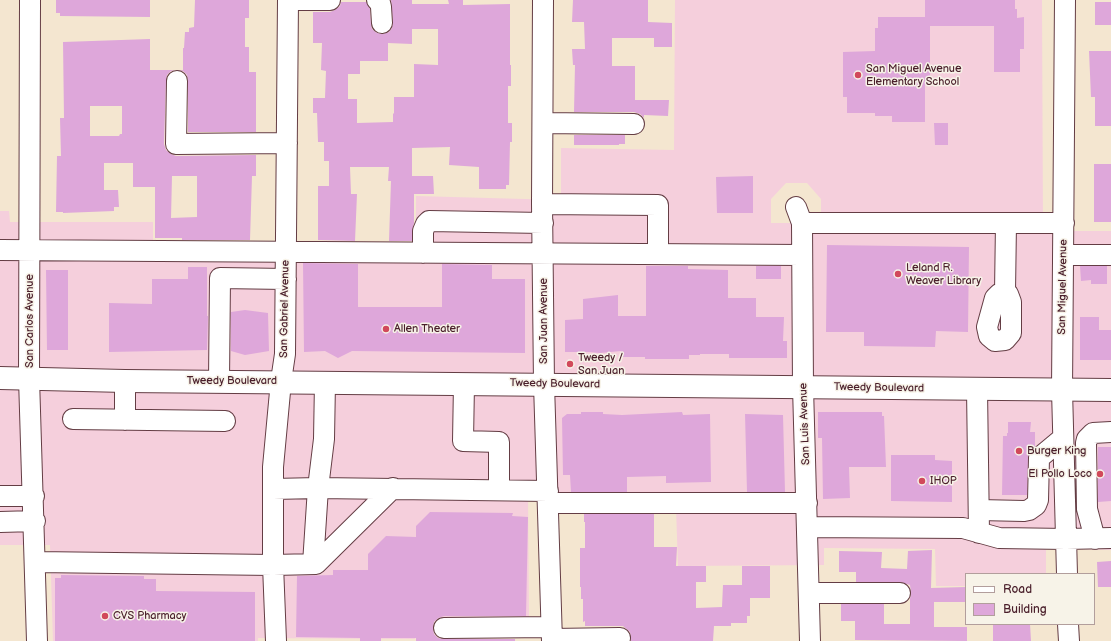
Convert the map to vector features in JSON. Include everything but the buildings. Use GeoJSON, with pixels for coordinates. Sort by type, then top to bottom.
{"type":"FeatureCollection","features":[{"type":"Feature","properties":{"kind":"main road","name":"Tweedy Boulevard"},"geometry":{"type":"LineString","coordinates":[[0,378],[125,381],[281,381],[1111,390]]}},
{"type":"Feature","properties":{"kind":"street","name":"San Carlos Avenue"},"geometry":{"type":"LineString","coordinates":[[30,0],[30,378],[37,641]]}},
{"type":"Feature","properties":{"kind":"street"},"geometry":{"type":"LineString","coordinates":[[288,0],[330,0]]}},
{"type":"Feature","properties":{"kind":"street","name":"San Gabriel Avenue"},"geometry":{"type":"LineString","coordinates":[[276,641],[273,565],[273,466],[285,354],[288,0]]}},
{"type":"Feature","properties":{"kind":"street"},"geometry":{"type":"LineString","coordinates":[[377,0],[381,7],[382,23]]}},
{"type":"Feature","properties":{"kind":"street","name":"San Juan Avenue"},"geometry":{"type":"LineString","coordinates":[[543,0],[542,214],[544,384],[552,636]]}},
{"type":"Feature","properties":{"kind":"street","name":"San Miguel Avenue"},"geometry":{"type":"LineString","coordinates":[[1065,0],[1062,390],[1067,573]]}},
{"type":"Feature","properties":{"kind":"street"},"geometry":{"type":"LineString","coordinates":[[177,81],[176,144],[287,143]]}},
{"type":"Feature","properties":{"kind":"street"},"geometry":{"type":"LineString","coordinates":[[543,124],[634,124]]}},
{"type":"Feature","properties":{"kind":"street"},"geometry":{"type":"LineString","coordinates":[[423,253],[423,231],[429,221],[658,205],[658,254]]}},
{"type":"Feature","properties":{"kind":"street","name":"San Luis Avenue"},"geometry":{"type":"LineString","coordinates":[[810,641],[803,387],[802,255],[799,215],[1006,223]]}},
{"type":"Feature","properties":{"kind":"street"},"geometry":{"type":"LineString","coordinates":[[1005,292],[1006,223],[1064,223]]}},
{"type":"Feature","properties":{"kind":"street"},"geometry":{"type":"LineString","coordinates":[[0,250],[802,255]]}},
{"type":"Feature","properties":{"kind":"street"},"geometry":{"type":"LineString","coordinates":[[1064,255],[1111,255]]}},
{"type":"Feature","properties":{"kind":"street"},"geometry":{"type":"LineString","coordinates":[[219,381],[220,278],[286,279]]}},
{"type":"Feature","properties":{"kind":"street"},"geometry":{"type":"LineString","coordinates":[[125,381],[125,420]]}},
{"type":"Feature","properties":{"kind":"street"},"geometry":{"type":"LineString","coordinates":[[313,564],[318,488],[324,439],[325,382]]}},
{"type":"Feature","properties":{"kind":"street"},"geometry":{"type":"LineString","coordinates":[[464,384],[463,441],[499,442],[499,490]]}},
{"type":"Feature","properties":{"kind":"street"},"geometry":{"type":"LineString","coordinates":[[977,389],[979,533]]}},
{"type":"Feature","properties":{"kind":"street"},"geometry":{"type":"LineString","coordinates":[[73,419],[225,421]]}},
{"type":"Feature","properties":{"kind":"street"},"geometry":{"type":"LineString","coordinates":[[807,527],[963,528],[999,538],[1066,540],[1103,538],[1087,509],[1086,443],[1087,439],[1093,433],[1111,432]]}},
{"type":"Feature","properties":{"kind":"street"},"geometry":{"type":"LineString","coordinates":[[979,510],[1024,511],[1036,505],[1038,500],[1039,458],[1063,438]]}},
{"type":"Feature","properties":{"kind":"street"},"geometry":{"type":"LineString","coordinates":[[273,490],[318,488],[499,490],[548,497],[807,503]]}},
{"type":"Feature","properties":{"kind":"street"},"geometry":{"type":"LineString","coordinates":[[36,562],[273,565],[316,564],[394,488]]}},
{"type":"Feature","properties":{"kind":"street"},"geometry":{"type":"LineString","coordinates":[[0,496],[34,496]]}},
{"type":"Feature","properties":{"kind":"street"},"geometry":{"type":"LineString","coordinates":[[0,522],[35,521]]}},
{"type":"Feature","properties":{"kind":"street"},"geometry":{"type":"LineString","coordinates":[[809,593],[900,593]]}},
{"type":"Feature","properties":{"kind":"street"},"geometry":{"type":"LineString","coordinates":[[1068,625],[1069,641]]}},
{"type":"Feature","properties":{"kind":"street"},"geometry":{"type":"LineString","coordinates":[[444,628],[552,636],[620,638]]}},
{"type":"Feature","properties":{"kind":"shaded area"},"geometry":{"type":"Polygon","coordinates":[[[675,0],[1042,0],[1043,231],[1111,231],[1111,550],[1046,548],[1046,573],[965,573],[965,586],[936,586],[935,549],[824,548],[824,565],[678,566],[676,508],[528,497],[529,621],[415,620],[415,639],[258,638],[258,641],[53,641],[50,545],[0,545],[0,211],[9,211],[10,222],[153,222],[153,246],[416,245],[416,196],[561,200],[561,148],[674,150],[675,0]],[[786,183],[771,199],[771,223],[821,223],[821,199],[807,183],[786,183]]]}},
{"type":"Feature","properties":{"kind":"place","name":"San Miguel Avenue Elementary School"},"geometry":{"type":"Point","coordinates":[858,75]}},
{"type":"Feature","properties":{"kind":"place","name":"Leland R. Weaver Library"},"geometry":{"type":"Point","coordinates":[898,274]}},
{"type":"Feature","properties":{"kind":"place","name":"Allen Theater"},"geometry":{"type":"Point","coordinates":[386,329]}},
{"type":"Feature","properties":{"kind":"place","name":"Tweedy / San Juan"},"geometry":{"type":"Point","coordinates":[570,364]}},
{"type":"Feature","properties":{"kind":"place","name":"Burger King"},"geometry":{"type":"Point","coordinates":[1019,451]}},
{"type":"Feature","properties":{"kind":"place","name":"El Pollo Loco"},"geometry":{"type":"Point","coordinates":[1100,474]}},
{"type":"Feature","properties":{"kind":"place","name":"IHOP"},"geometry":{"type":"Point","coordinates":[922,481]}},
{"type":"Feature","properties":{"kind":"place","name":"CVS Pharmacy"},"geometry":{"type":"Point","coordinates":[105,616]}}]}
